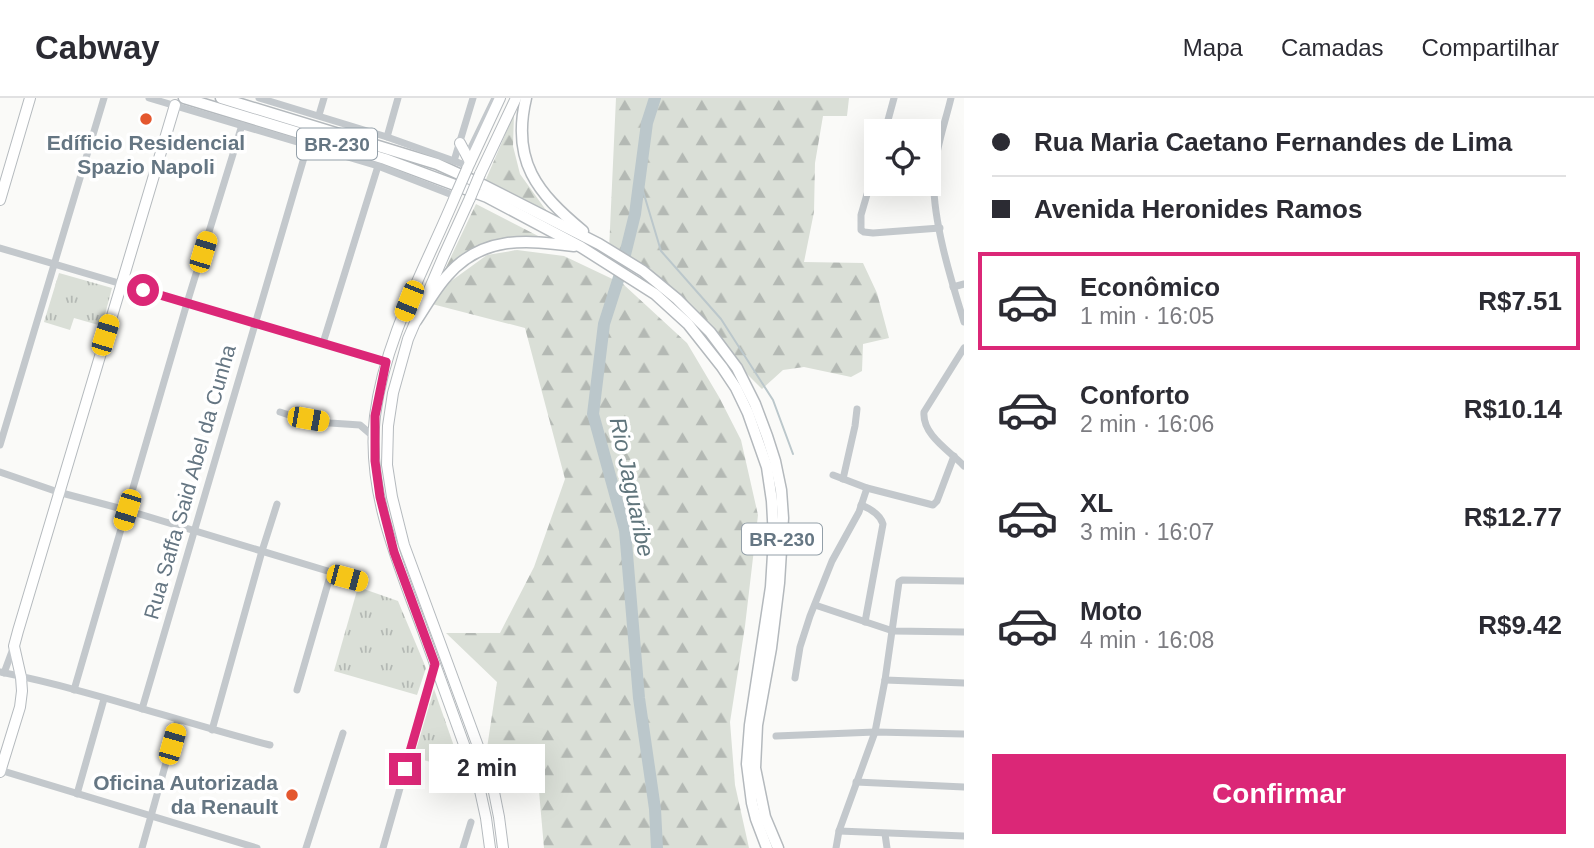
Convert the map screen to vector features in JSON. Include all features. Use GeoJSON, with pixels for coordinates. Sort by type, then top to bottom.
{"type":"FeatureCollection","features":[{"type":"Feature","properties":{"kind":"highway","name":"BR-230"},"geometry":{"type":"LineString","coordinates":[[221,98],[437,164],[599,244],[612,251],[640,276],[655,294],[680,316],[722,366],[748,413],[766,467],[772,501],[774,538],[771,587],[750,725],[747,764],[754,811],[767,848]]}},
{"type":"Feature","properties":{"kind":"highway"},"geometry":{"type":"LineString","coordinates":[[526,98],[522,115],[522,142],[533,178],[553,205],[599,244]]}},
{"type":"Feature","properties":{"kind":"highway","name":"BR-230"},"geometry":{"type":"LineString","coordinates":[[178,101],[385,159],[487,197],[606,262],[640,276],[677,299],[710,332],[737,368],[759,414],[778,473],[783,519],[779,583],[757,726],[755,768],[765,817],[778,848]]}},
{"type":"Feature","properties":{"kind":"highway"},"geometry":{"type":"LineString","coordinates":[[416,321],[448,274],[482,248],[519,242],[581,247]]}},
{"type":"Feature","properties":{"kind":"main road"},"geometry":{"type":"LineString","coordinates":[[0,200],[30,98]]}},
{"type":"Feature","properties":{"kind":"main road"},"geometry":{"type":"LineString","coordinates":[[490,848],[479,786],[385,522],[374,437],[375,416],[386,362],[409,301],[497,98]]}},
{"type":"Feature","properties":{"kind":"main road"},"geometry":{"type":"LineString","coordinates":[[503,848],[493,787],[404,545],[387,465],[392,400],[408,339],[516,98]]}},
{"type":"Feature","properties":{"kind":"main road"},"geometry":{"type":"LineString","coordinates":[[0,771],[20,707],[22,691],[14,646],[58,492],[178,101]]}},
{"type":"Feature","properties":{"kind":"main road"},"geometry":{"type":"LineString","coordinates":[[460,143],[468,163]]}},
{"type":"Feature","properties":{"kind":"street"},"geometry":{"type":"LineString","coordinates":[[0,445],[104,98]]}},
{"type":"Feature","properties":{"kind":"street"},"geometry":{"type":"LineString","coordinates":[[149,98],[178,101],[242,125],[378,166],[456,194]]}},
{"type":"Feature","properties":{"kind":"street"},"geometry":{"type":"LineString","coordinates":[[259,98],[319,115],[454,161],[468,163]]}},
{"type":"Feature","properties":{"kind":"street"},"geometry":{"type":"LineString","coordinates":[[319,115],[324,98]]}},
{"type":"Feature","properties":{"kind":"street"},"geometry":{"type":"LineString","coordinates":[[387,137],[398,98]]}},
{"type":"Feature","properties":{"kind":"street"},"geometry":{"type":"LineString","coordinates":[[454,161],[473,98]]}},
{"type":"Feature","properties":{"kind":"street"},"geometry":{"type":"LineString","coordinates":[[888,119],[894,98]]}},
{"type":"Feature","properties":{"kind":"street"},"geometry":{"type":"LineString","coordinates":[[941,138],[951,98]]}},
{"type":"Feature","properties":{"kind":"street"},"geometry":{"type":"LineString","coordinates":[[74,690],[242,125]]}},
{"type":"Feature","properties":{"kind":"street","name":"Rua Saffa Said Abel da Cunha"},"geometry":{"type":"LineString","coordinates":[[142,709],[309,144]]}},
{"type":"Feature","properties":{"kind":"street"},"geometry":{"type":"LineString","coordinates":[[323,343],[378,166]]}},
{"type":"Feature","properties":{"kind":"street"},"geometry":{"type":"LineString","coordinates":[[867,196],[860,227],[864,232],[940,228]]}},
{"type":"Feature","properties":{"kind":"street"},"geometry":{"type":"LineString","coordinates":[[935,196],[953,287],[964,322]]}},
{"type":"Feature","properties":{"kind":"street"},"geometry":{"type":"LineString","coordinates":[[0,248],[386,362]]}},
{"type":"Feature","properties":{"kind":"street"},"geometry":{"type":"LineString","coordinates":[[953,287],[964,284]]}},
{"type":"Feature","properties":{"kind":"street"},"geometry":{"type":"LineString","coordinates":[[833,475],[867,488],[934,505],[961,460],[928,429],[924,412],[964,348]]}},
{"type":"Feature","properties":{"kind":"street"},"geometry":{"type":"LineString","coordinates":[[843,479],[858,410]]}},
{"type":"Feature","properties":{"kind":"street"},"geometry":{"type":"LineString","coordinates":[[280,412],[330,423],[360,425],[375,416]]}},
{"type":"Feature","properties":{"kind":"street"},"geometry":{"type":"LineString","coordinates":[[360,425],[374,437]]}},
{"type":"Feature","properties":{"kind":"street"},"geometry":{"type":"LineString","coordinates":[[0,472],[58,492],[127,510],[363,582]]}},
{"type":"Feature","properties":{"kind":"street"},"geometry":{"type":"LineString","coordinates":[[795,677],[803,637],[815,605],[832,561],[862,505],[867,488]]}},
{"type":"Feature","properties":{"kind":"street"},"geometry":{"type":"LineString","coordinates":[[212,730],[277,504]]}},
{"type":"Feature","properties":{"kind":"street"},"geometry":{"type":"LineString","coordinates":[[862,505],[877,514],[883,524],[864,622]]}},
{"type":"Feature","properties":{"kind":"street"},"geometry":{"type":"LineString","coordinates":[[298,690],[331,573]]}},
{"type":"Feature","properties":{"kind":"street"},"geometry":{"type":"LineString","coordinates":[[836,848],[839,831],[875,732],[899,583],[902,580],[964,581]]}},
{"type":"Feature","properties":{"kind":"street"},"geometry":{"type":"LineString","coordinates":[[815,605],[893,631],[964,632]]}},
{"type":"Feature","properties":{"kind":"street"},"geometry":{"type":"LineString","coordinates":[[14,646],[2,673],[74,690],[270,745]]}},
{"type":"Feature","properties":{"kind":"street"},"geometry":{"type":"LineString","coordinates":[[383,848],[435,664]]}},
{"type":"Feature","properties":{"kind":"street"},"geometry":{"type":"LineString","coordinates":[[885,680],[964,683]]}},
{"type":"Feature","properties":{"kind":"street"},"geometry":{"type":"LineString","coordinates":[[77,794],[104,699]]}},
{"type":"Feature","properties":{"kind":"street"},"geometry":{"type":"LineString","coordinates":[[142,848],[178,720]]}},
{"type":"Feature","properties":{"kind":"street"},"geometry":{"type":"LineString","coordinates":[[776,736],[875,732],[964,734]]}},
{"type":"Feature","properties":{"kind":"street"},"geometry":{"type":"LineString","coordinates":[[306,848],[343,733]]}},
{"type":"Feature","properties":{"kind":"street"},"geometry":{"type":"LineString","coordinates":[[0,771],[257,848]]}},
{"type":"Feature","properties":{"kind":"street"},"geometry":{"type":"LineString","coordinates":[[856,782],[964,787]]}},
{"type":"Feature","properties":{"kind":"street"},"geometry":{"type":"LineString","coordinates":[[463,848],[471,822]]}},
{"type":"Feature","properties":{"kind":"street"},"geometry":{"type":"LineString","coordinates":[[839,831],[964,836]]}},
{"type":"Feature","properties":{"kind":"street"},"geometry":{"type":"LineString","coordinates":[[886,834],[887,848]]}},
{"type":"Feature","properties":{"kind":"green space"},"geometry":{"type":"Polygon","coordinates":[[[616,98],[849,98],[847,116],[823,116],[815,163],[814,212],[804,262],[863,263],[877,293],[889,338],[863,344],[862,371],[851,377],[804,367],[783,370],[762,389],[683,300],[609,250],[616,98]]]}},
{"type":"Feature","properties":{"kind":"green space"},"geometry":{"type":"Polygon","coordinates":[[[514,114],[513,146],[520,174],[548,213],[484,184],[514,114]]]}},
{"type":"Feature","properties":{"kind":"green space"},"geometry":{"type":"Polygon","coordinates":[[[476,204],[544,239],[508,238],[487,242],[467,254],[439,282],[476,204]]]}},
{"type":"Feature","properties":{"kind":"green space"},"geometry":{"type":"Polygon","coordinates":[[[517,250],[564,256],[623,284],[687,343],[741,440],[758,515],[730,722],[735,785],[749,848],[544,848],[536,757],[487,748],[497,682],[446,633],[500,633],[534,567],[565,479],[525,328],[432,304],[447,284],[487,255],[517,250]]]}},
{"type":"Feature","properties":{"kind":"green space"},"geometry":{"type":"Polygon","coordinates":[[[59,273],[112,288],[102,326],[74,318],[70,330],[44,322],[59,273]]]}},
{"type":"Feature","properties":{"kind":"green space"},"geometry":{"type":"Polygon","coordinates":[[[358,587],[398,601],[426,668],[417,695],[334,671],[358,587]]]}},
{"type":"Feature","properties":{"kind":"green space"},"geometry":{"type":"Polygon","coordinates":[[[434,689],[463,772],[414,757],[434,689]]]}},
{"type":"Feature","properties":{"kind":"waterway","name":"Rio Jaguaribe"},"geometry":{"type":"LineString","coordinates":[[655,98],[647,123],[635,214],[604,324],[593,414],[625,530],[639,698],[655,809],[657,848]]}},
{"type":"Feature","properties":{"kind":"waterway"},"geometry":{"type":"LineString","coordinates":[[640,181],[661,251],[721,319],[773,400],[793,454]]}},
{"type":"Feature","properties":{"kind":"place","name":"Edíficio Residencial Spazio Napoli"},"geometry":{"type":"Point","coordinates":[146,119]}},
{"type":"Feature","properties":{"kind":"place","name":"Oficina Autorizada da Renault"},"geometry":{"type":"Point","coordinates":[292,795]}},
{"type":"Feature","properties":{"kind":"route"},"geometry":{"type":"LineString","coordinates":[[143,290],[386,362],[375,416],[374,437],[380,497],[394,552],[435,664],[405,769]]}}]}
